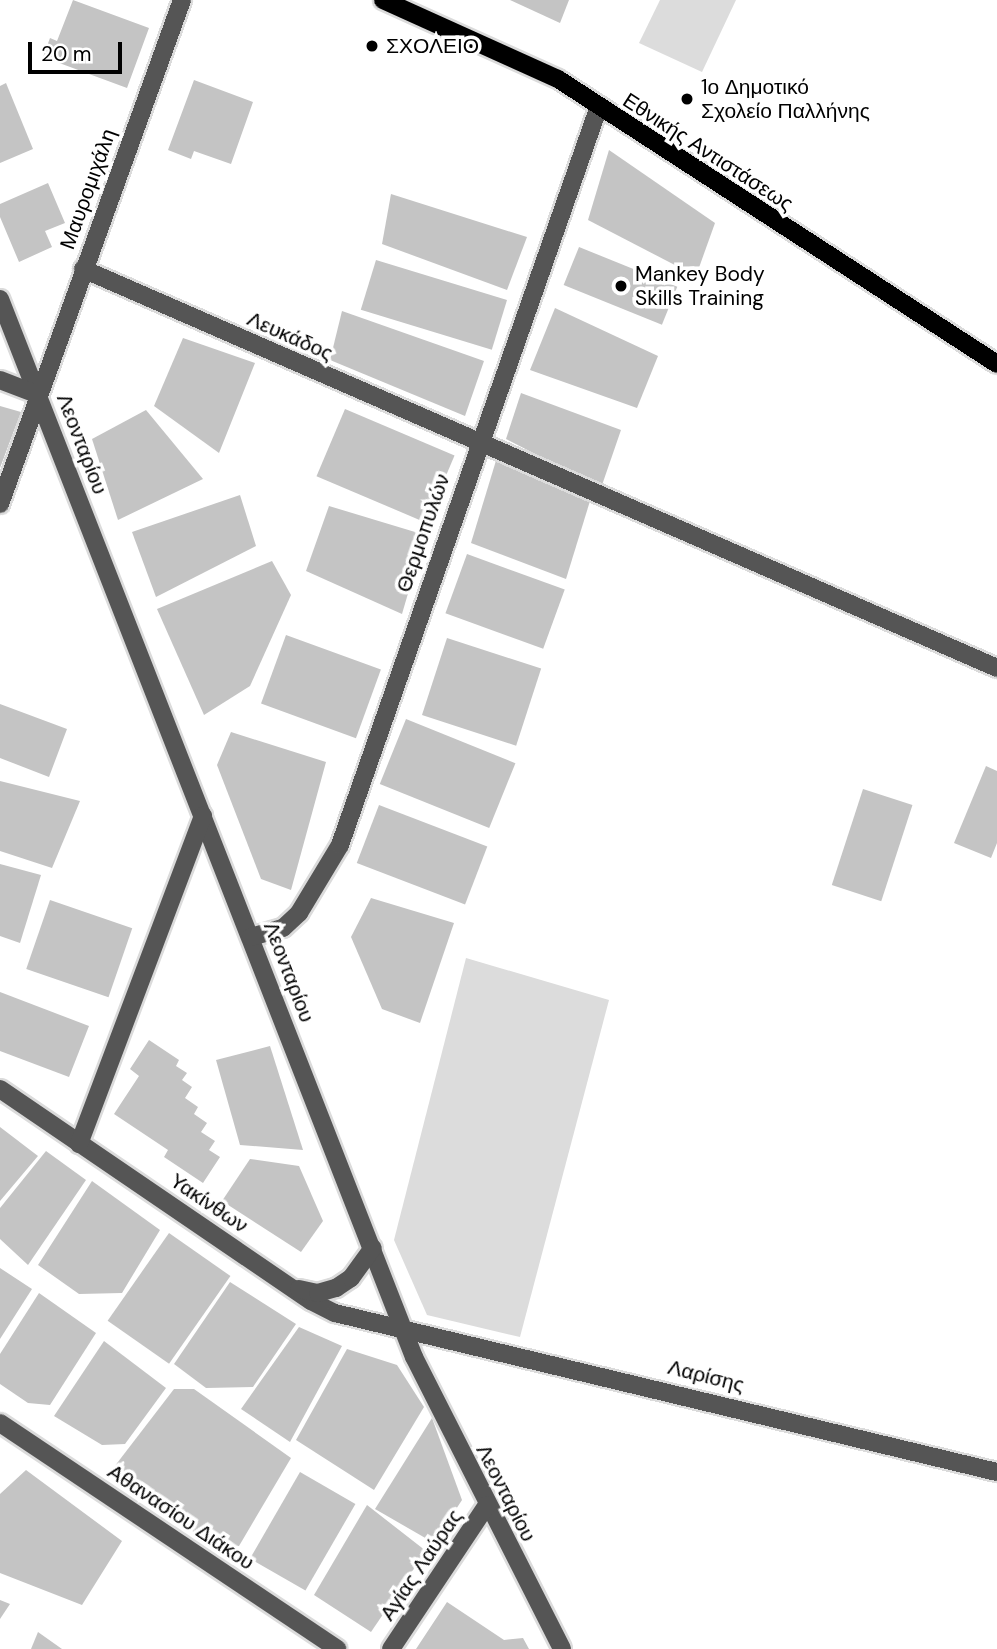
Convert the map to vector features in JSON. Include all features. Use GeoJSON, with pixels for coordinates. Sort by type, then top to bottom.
{"type":"FeatureCollection","features":[{"type":"Feature","properties":{"kind":"main road","name":"Εθνικής Αντιστάσεως"},"geometry":{"type":"LineString","coordinates":[[383,0],[558,79],[598,110],[997,364]]}},
{"type":"Feature","properties":{"kind":"street","name":"Μαυρομιχάλη"},"geometry":{"type":"LineString","coordinates":[[0,504],[37,394],[182,0]]}},
{"type":"Feature","properties":{"kind":"street","name":"Θερμοπυλών"},"geometry":{"type":"LineString","coordinates":[[251,937],[283,928],[310,900],[330,868],[477,445],[598,110]]}},
{"type":"Feature","properties":{"kind":"street","name":"Λευκάδος"},"geometry":{"type":"LineString","coordinates":[[83,269],[477,445],[997,668]]}},
{"type":"Feature","properties":{"kind":"street","name":"Λεονταρίου"},"geometry":{"type":"LineString","coordinates":[[0,299],[403,1329],[488,1506],[562,1649]]}},
{"type":"Feature","properties":{"kind":"street"},"geometry":{"type":"LineString","coordinates":[[0,380],[37,394]]}},
{"type":"Feature","properties":{"kind":"street"},"geometry":{"type":"LineString","coordinates":[[20,446],[37,438],[56,440]]}},
{"type":"Feature","properties":{"kind":"street"},"geometry":{"type":"LineString","coordinates":[[79,1144],[203,816]]}},
{"type":"Feature","properties":{"kind":"street","name":"Υακίνθων"},"geometry":{"type":"LineString","coordinates":[[0,1089],[292,1287],[335,1313],[403,1329]]}},
{"type":"Feature","properties":{"kind":"street"},"geometry":{"type":"LineString","coordinates":[[292,1287],[311,1293],[331,1291],[351,1278],[373,1248]]}},
{"type":"Feature","properties":{"kind":"street","name":"Λαρίσης"},"geometry":{"type":"LineString","coordinates":[[403,1329],[997,1472]]}},
{"type":"Feature","properties":{"kind":"street","name":"Αθανασίου Διάκου"},"geometry":{"type":"LineString","coordinates":[[0,1423],[337,1649]]}},
{"type":"Feature","properties":{"kind":"street","name":"Αγίας Λαύρας"},"geometry":{"type":"LineString","coordinates":[[391,1649],[488,1506]]}},
{"type":"Feature","properties":{"kind":"shaded area"},"geometry":{"type":"Polygon","coordinates":[[[660,0],[736,0],[702,72],[639,43],[660,0]]]}},
{"type":"Feature","properties":{"kind":"shaded area"},"geometry":{"type":"Polygon","coordinates":[[[466,958],[609,1000],[520,1337],[427,1315],[394,1240],[466,958]]]}},
{"type":"Feature","properties":{"kind":"building"},"geometry":{"type":"Polygon","coordinates":[[[73,0],[149,28],[127,88],[43,57],[50,38],[57,41],[73,0]]]}},
{"type":"Feature","properties":{"kind":"building"},"geometry":{"type":"Polygon","coordinates":[[[510,0],[569,0],[560,23],[510,0]]]}},
{"type":"Feature","properties":{"kind":"building"},"geometry":{"type":"Polygon","coordinates":[[[194,80],[253,102],[231,164],[194,151],[191,159],[168,150],[194,80]]]}},
{"type":"Feature","properties":{"kind":"building"},"geometry":{"type":"Polygon","coordinates":[[[6,83],[33,149],[0,163],[0,86],[6,83]]]}},
{"type":"Feature","properties":{"kind":"building"},"geometry":{"type":"Polygon","coordinates":[[[609,150],[715,223],[696,276],[588,220],[609,150]]]}},
{"type":"Feature","properties":{"kind":"building"},"geometry":{"type":"Polygon","coordinates":[[[48,183],[65,223],[45,231],[52,247],[19,262],[0,217],[0,204],[48,183]]]}},
{"type":"Feature","properties":{"kind":"building"},"geometry":{"type":"Polygon","coordinates":[[[391,194],[527,237],[507,290],[382,244],[391,194]]]}},
{"type":"Feature","properties":{"kind":"building","name":"Mankey Body Skills Training"},"geometry":{"type":"Polygon","coordinates":[[[579,247],[677,287],[662,325],[564,285],[579,247]]]}},
{"type":"Feature","properties":{"kind":"building"},"geometry":{"type":"Polygon","coordinates":[[[376,260],[507,300],[492,350],[361,310],[376,260]]]}},
{"type":"Feature","properties":{"kind":"building"},"geometry":{"type":"Polygon","coordinates":[[[555,308],[658,356],[637,408],[530,370],[555,308]]]}},
{"type":"Feature","properties":{"kind":"building"},"geometry":{"type":"Polygon","coordinates":[[[342,311],[484,361],[465,416],[330,360],[342,311]]]}},
{"type":"Feature","properties":{"kind":"building"},"geometry":{"type":"Polygon","coordinates":[[[183,338],[255,363],[219,453],[154,406],[183,338]]]}},
{"type":"Feature","properties":{"kind":"building"},"geometry":{"type":"Polygon","coordinates":[[[521,393],[621,430],[601,488],[506,439],[521,393]]]}},
{"type":"Feature","properties":{"kind":"building"},"geometry":{"type":"Polygon","coordinates":[[[0,406],[21,412],[0,468],[0,406]]]}},
{"type":"Feature","properties":{"kind":"building"},"geometry":{"type":"Polygon","coordinates":[[[345,409],[455,455],[426,523],[316,476],[345,409]]]}},
{"type":"Feature","properties":{"kind":"building"},"geometry":{"type":"Polygon","coordinates":[[[146,410],[203,479],[118,520],[92,439],[146,410]]]}},
{"type":"Feature","properties":{"kind":"building"},"geometry":{"type":"Polygon","coordinates":[[[498,454],[590,501],[566,579],[471,543],[498,454]]]}},
{"type":"Feature","properties":{"kind":"building"},"geometry":{"type":"Polygon","coordinates":[[[240,495],[256,546],[156,597],[132,532],[240,495]]]}},
{"type":"Feature","properties":{"kind":"building"},"geometry":{"type":"Polygon","coordinates":[[[329,506],[425,535],[402,614],[306,571],[329,506]]]}},
{"type":"Feature","properties":{"kind":"building"},"geometry":{"type":"Polygon","coordinates":[[[467,554],[565,590],[543,649],[445,613],[467,554]]]}},
{"type":"Feature","properties":{"kind":"building"},"geometry":{"type":"Polygon","coordinates":[[[272,561],[291,595],[250,686],[204,715],[157,609],[272,561]]]}},
{"type":"Feature","properties":{"kind":"building"},"geometry":{"type":"Polygon","coordinates":[[[286,635],[381,670],[356,738],[261,704],[286,635]]]}},
{"type":"Feature","properties":{"kind":"building"},"geometry":{"type":"Polygon","coordinates":[[[447,638],[541,669],[516,746],[422,715],[447,638]]]}},
{"type":"Feature","properties":{"kind":"building"},"geometry":{"type":"Polygon","coordinates":[[[0,704],[67,729],[49,777],[0,758],[0,704]]]}},
{"type":"Feature","properties":{"kind":"building"},"geometry":{"type":"Polygon","coordinates":[[[406,719],[515,763],[489,828],[380,784],[406,719]]]}},
{"type":"Feature","properties":{"kind":"building"},"geometry":{"type":"Polygon","coordinates":[[[231,732],[326,762],[291,890],[261,879],[217,765],[231,732]]]}},
{"type":"Feature","properties":{"kind":"building"},"geometry":{"type":"Polygon","coordinates":[[[986,766],[997,771],[997,843],[991,858],[954,843],[986,766]]]}},
{"type":"Feature","properties":{"kind":"building"},"geometry":{"type":"Polygon","coordinates":[[[0,781],[80,801],[52,868],[0,851],[0,781]]]}},
{"type":"Feature","properties":{"kind":"building"},"geometry":{"type":"Polygon","coordinates":[[[863,789],[912,805],[881,901],[832,885],[863,789]]]}},
{"type":"Feature","properties":{"kind":"building"},"geometry":{"type":"Polygon","coordinates":[[[379,805],[487,847],[465,904],[357,863],[379,805]]]}},
{"type":"Feature","properties":{"kind":"building"},"geometry":{"type":"Polygon","coordinates":[[[0,864],[41,875],[20,943],[0,936],[0,864]]]}},
{"type":"Feature","properties":{"kind":"building"},"geometry":{"type":"Polygon","coordinates":[[[371,898],[454,923],[420,1023],[382,1009],[351,937],[371,898]]]}},
{"type":"Feature","properties":{"kind":"building"},"geometry":{"type":"Polygon","coordinates":[[[50,900],[132,928],[108,997],[26,969],[50,900]]]}},
{"type":"Feature","properties":{"kind":"building"},"geometry":{"type":"Polygon","coordinates":[[[0,992],[89,1026],[69,1077],[0,1051],[0,992]]]}},
{"type":"Feature","properties":{"kind":"building"},"geometry":{"type":"Polygon","coordinates":[[[149,1040],[179,1060],[176,1066],[187,1073],[182,1080],[192,1087],[185,1098],[198,1107],[194,1114],[207,1123],[201,1132],[215,1141],[209,1150],[220,1157],[203,1183],[164,1157],[168,1150],[114,1114],[139,1076],[130,1069],[149,1040]]]}},
{"type":"Feature","properties":{"kind":"building"},"geometry":{"type":"Polygon","coordinates":[[[270,1046],[303,1150],[240,1145],[216,1060],[270,1046]]]}},
{"type":"Feature","properties":{"kind":"building"},"geometry":{"type":"Polygon","coordinates":[[[0,1127],[38,1156],[0,1201],[0,1127]]]}},
{"type":"Feature","properties":{"kind":"building"},"geometry":{"type":"Polygon","coordinates":[[[46,1151],[86,1180],[28,1265],[0,1239],[0,1208],[46,1151]]]}},
{"type":"Feature","properties":{"kind":"building"},"geometry":{"type":"Polygon","coordinates":[[[250,1159],[299,1166],[323,1221],[301,1252],[222,1201],[250,1159]]]}},
{"type":"Feature","properties":{"kind":"building"},"geometry":{"type":"Polygon","coordinates":[[[92,1181],[160,1230],[122,1293],[79,1294],[38,1265],[92,1181]]]}},
{"type":"Feature","properties":{"kind":"building"},"geometry":{"type":"Polygon","coordinates":[[[169,1233],[230,1276],[169,1364],[108,1321],[169,1233]]]}},
{"type":"Feature","properties":{"kind":"building"},"geometry":{"type":"Polygon","coordinates":[[[0,1268],[32,1289],[0,1339],[0,1268]]]}},
{"type":"Feature","properties":{"kind":"building"},"geometry":{"type":"Polygon","coordinates":[[[230,1282],[296,1324],[253,1387],[206,1388],[174,1364],[230,1282]]]}},
{"type":"Feature","properties":{"kind":"building"},"geometry":{"type":"Polygon","coordinates":[[[39,1293],[96,1333],[50,1405],[28,1403],[0,1384],[0,1354],[39,1293]]]}},
{"type":"Feature","properties":{"kind":"building"},"geometry":{"type":"Polygon","coordinates":[[[299,1327],[342,1346],[290,1442],[241,1409],[299,1327]]]}},
{"type":"Feature","properties":{"kind":"building"},"geometry":{"type":"Polygon","coordinates":[[[104,1341],[166,1388],[125,1444],[102,1445],[54,1416],[104,1341]]]}},
{"type":"Feature","properties":{"kind":"building"},"geometry":{"type":"Polygon","coordinates":[[[347,1349],[397,1365],[424,1407],[374,1490],[296,1440],[347,1349]]]}},
{"type":"Feature","properties":{"kind":"building"},"geometry":{"type":"Polygon","coordinates":[[[174,1389],[194,1389],[291,1458],[239,1546],[214,1547],[111,1471],[174,1389]]]}},
{"type":"Feature","properties":{"kind":"building"},"geometry":{"type":"Polygon","coordinates":[[[432,1418],[462,1500],[434,1543],[375,1509],[432,1418]]]}},
{"type":"Feature","properties":{"kind":"building"},"geometry":{"type":"Polygon","coordinates":[[[26,1470],[122,1541],[82,1605],[0,1573],[0,1494],[26,1470]]]}},
{"type":"Feature","properties":{"kind":"building"},"geometry":{"type":"Polygon","coordinates":[[[300,1472],[355,1504],[305,1591],[250,1559],[300,1472]]]}},
{"type":"Feature","properties":{"kind":"building"},"geometry":{"type":"Polygon","coordinates":[[[367,1505],[426,1551],[371,1632],[314,1595],[367,1505]]]}},
{"type":"Feature","properties":{"kind":"building"},"geometry":{"type":"Polygon","coordinates":[[[0,1600],[10,1604],[0,1619],[0,1600]]]}},
{"type":"Feature","properties":{"kind":"building"},"geometry":{"type":"Polygon","coordinates":[[[447,1602],[504,1640],[523,1638],[529,1649],[416,1649],[447,1602]]]}},
{"type":"Feature","properties":{"kind":"building"},"geometry":{"type":"Polygon","coordinates":[[[38,1632],[62,1649],[31,1649],[38,1632]]]}},
{"type":"Feature","properties":{"kind":"place","name":"ΣΧΟΛΕΙΟ"},"geometry":{"type":"Point","coordinates":[372,46]}},
{"type":"Feature","properties":{"kind":"place","name":"1ο Δημοτικό Σχολείο Παλλήνης"},"geometry":{"type":"Point","coordinates":[687,99]}},
{"type":"Feature","properties":{"kind":"place","name":"Mankey Body Skills Training"},"geometry":{"type":"Point","coordinates":[621,286]}}]}
